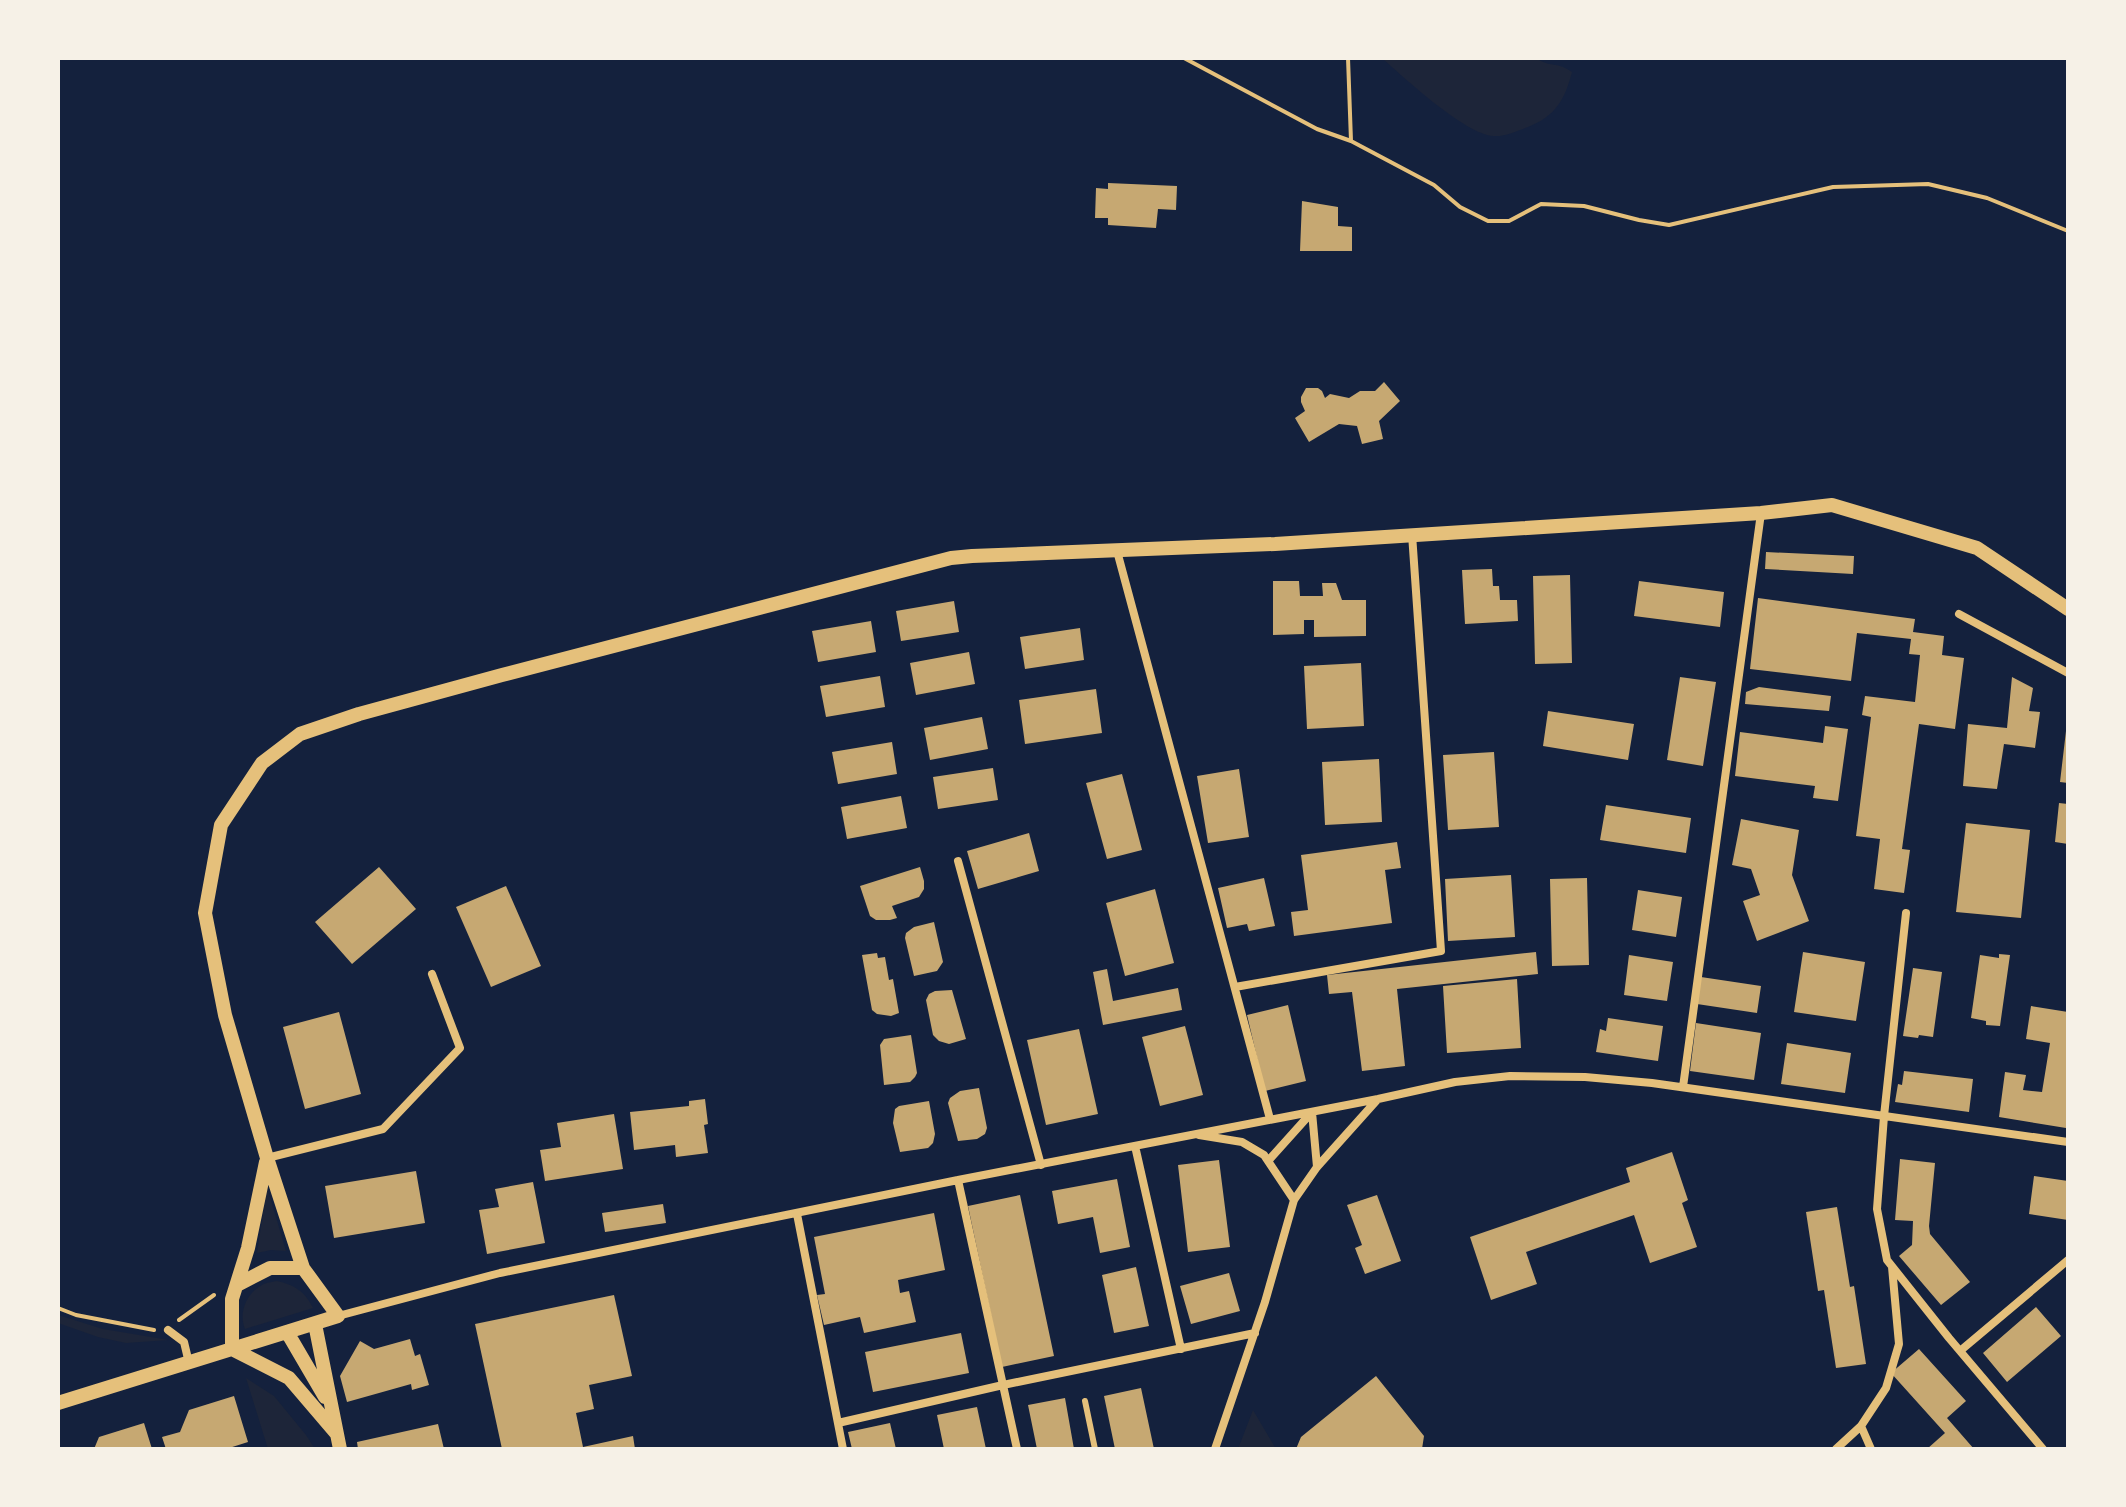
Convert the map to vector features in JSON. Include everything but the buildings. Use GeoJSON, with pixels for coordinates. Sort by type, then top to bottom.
{"type":"FeatureCollection","features":[{"type":"Feature","properties":{"kind":"street"},"geometry":{"type":"LineString","coordinates":[[338,1316],[303,1268],[225,1015],[205,913],[221,825],[262,763],[300,734],[487,678],[951,558],[1275,544],[1761,513],[1832,505],[1977,548],[2068,609]]}},
{"type":"Feature","properties":{"kind":"street"},"geometry":{"type":"LineString","coordinates":[[1683,1087],[1761,513]]}},
{"type":"Feature","properties":{"kind":"street"},"geometry":{"type":"LineString","coordinates":[[1235,987],[1441,951],[1412,534]]}},
{"type":"Feature","properties":{"kind":"street"},"geometry":{"type":"LineString","coordinates":[[1117,551],[1270,1119]]}},
{"type":"Feature","properties":{"kind":"street"},"geometry":{"type":"LineString","coordinates":[[1959,614],[2068,673]]}},
{"type":"Feature","properties":{"kind":"street"},"geometry":{"type":"LineString","coordinates":[[958,861],[1041,1165]]}},
{"type":"Feature","properties":{"kind":"street"},"geometry":{"type":"LineString","coordinates":[[1906,913],[1877,1209],[1887,1260],[2038,1447]]}},
{"type":"Feature","properties":{"kind":"street"},"geometry":{"type":"LineString","coordinates":[[267,1158],[383,1129],[460,1048],[432,974]]}},
{"type":"Feature","properties":{"kind":"street"},"geometry":{"type":"LineString","coordinates":[[58,1403],[338,1316],[500,1273],[1455,1082],[1510,1076],[1585,1077],[1683,1087],[2068,1142]]}},
{"type":"Feature","properties":{"kind":"street"},"geometry":{"type":"LineString","coordinates":[[1215,1449],[1255,1333],[1294,1200],[1317,1167],[1378,1099]]}},
{"type":"Feature","properties":{"kind":"street"},"geometry":{"type":"LineString","coordinates":[[1268,1161],[1312,1112]]}},
{"type":"Feature","properties":{"kind":"street"},"geometry":{"type":"LineString","coordinates":[[1312,1112],[1317,1167]]}},
{"type":"Feature","properties":{"kind":"street"},"geometry":{"type":"LineString","coordinates":[[1194,1134],[1242,1142],[1264,1155],[1294,1200]]}},
{"type":"Feature","properties":{"kind":"street"},"geometry":{"type":"LineString","coordinates":[[1135,1146],[1181,1349]]}},
{"type":"Feature","properties":{"kind":"street"},"geometry":{"type":"LineString","coordinates":[[232,1349],[232,1299],[248,1248],[267,1158]]}},
{"type":"Feature","properties":{"kind":"street"},"geometry":{"type":"LineString","coordinates":[[958,1180],[1017,1449]]}},
{"type":"Feature","properties":{"kind":"street"},"geometry":{"type":"LineString","coordinates":[[797,1214],[843,1449]]}},
{"type":"Feature","properties":{"kind":"street"},"geometry":{"type":"LineString","coordinates":[[1960,1351],[2068,1260]]}},
{"type":"Feature","properties":{"kind":"street"},"geometry":{"type":"LineString","coordinates":[[1836,1449],[1861,1426],[1886,1388],[1899,1344],[1892,1266]]}},
{"type":"Feature","properties":{"kind":"street"},"geometry":{"type":"LineString","coordinates":[[238,1279],[270,1268],[303,1268]]}},
{"type":"Feature","properties":{"kind":"street"},"geometry":{"type":"LineString","coordinates":[[315,1324],[340,1449]]}},
{"type":"Feature","properties":{"kind":"street"},"geometry":{"type":"LineString","coordinates":[[168,1330],[184,1342],[189,1363]]}},
{"type":"Feature","properties":{"kind":"street"},"geometry":{"type":"LineString","coordinates":[[287,1332],[331,1408]]}},
{"type":"Feature","properties":{"kind":"street"},"geometry":{"type":"LineString","coordinates":[[838,1423],[1255,1333]]}},
{"type":"Feature","properties":{"kind":"street"},"geometry":{"type":"LineString","coordinates":[[232,1349],[289,1378],[336,1433]]}},
{"type":"Feature","properties":{"kind":"street"},"geometry":{"type":"LineString","coordinates":[[1861,1426],[1871,1449]]}},
{"type":"Feature","properties":{"kind":"lane"},"geometry":{"type":"LineString","coordinates":[[1085,1401],[1095,1449]]}},
{"type":"Feature","properties":{"kind":"path"},"geometry":{"type":"LineString","coordinates":[[1184,58],[1317,129],[1351,141],[1434,185],[1460,207],[1488,221],[1509,221],[1541,204],[1584,206],[1669,225],[1833,187],[1928,184],[1987,198],[2068,231]]}},
{"type":"Feature","properties":{"kind":"path"},"geometry":{"type":"LineString","coordinates":[[1348,58],[1351,141]]}},
{"type":"Feature","properties":{"kind":"path"},"geometry":{"type":"LineString","coordinates":[[58,1308],[76,1315],[150,1330],[168,1330],[180,1318],[238,1279]]}},
{"type":"Feature","properties":{"kind":"shaded area"},"geometry":{"type":"Polygon","coordinates":[[[1382,58],[1536,58],[1572,72],[1558,106],[1546,118],[1515,132],[1493,136],[1467,126],[1451,115],[1382,58]]]}},
{"type":"Feature","properties":{"kind":"shaded area"},"geometry":{"type":"Polygon","coordinates":[[[267,1187],[286,1251],[257,1253],[267,1187]]]}},
{"type":"Feature","properties":{"kind":"shaded area"},"geometry":{"type":"Polygon","coordinates":[[[277,1281],[298,1290],[313,1308],[245,1329],[243,1309],[249,1297],[264,1284],[277,1281]]]}},
{"type":"Feature","properties":{"kind":"shaded area"},"geometry":{"type":"Polygon","coordinates":[[[58,1315],[103,1329],[169,1340],[126,1343],[98,1337],[58,1323],[58,1315]]]}},
{"type":"Feature","properties":{"kind":"shaded area"},"geometry":{"type":"Polygon","coordinates":[[[246,1378],[274,1396],[315,1449],[268,1449],[246,1378]]]}},
{"type":"Feature","properties":{"kind":"shaded area"},"geometry":{"type":"Polygon","coordinates":[[[1253,1410],[1276,1449],[1238,1449],[1253,1410]]]}}]}
